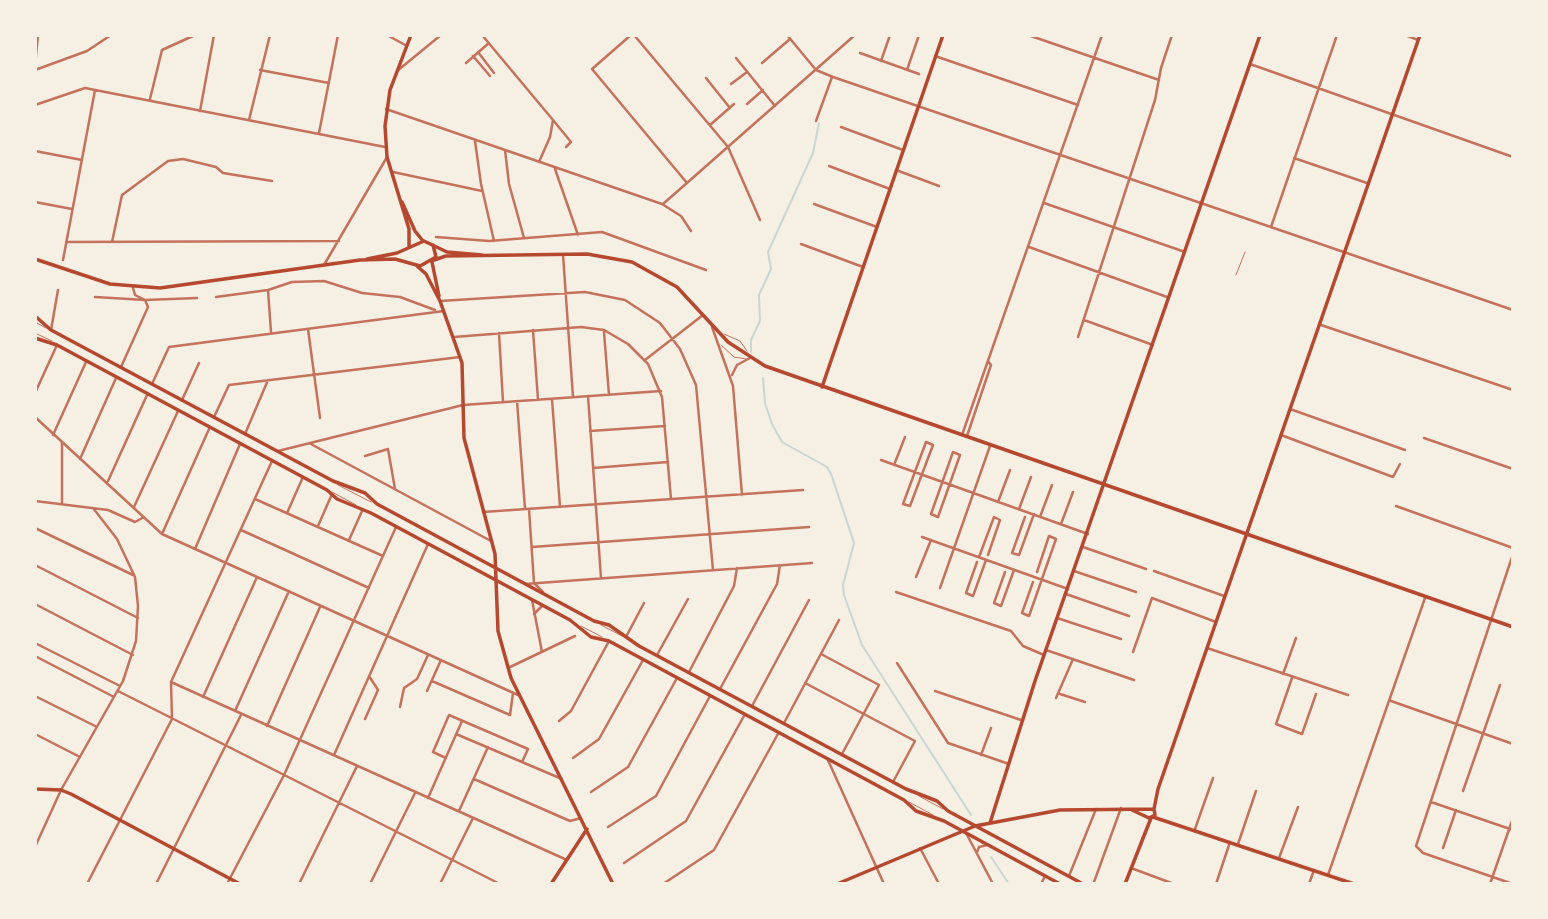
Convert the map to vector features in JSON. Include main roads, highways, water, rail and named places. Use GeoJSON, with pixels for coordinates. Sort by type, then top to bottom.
{"type":"FeatureCollection","features":[{"type":"Feature","properties":{"kind":"main road"},"geometry":{"type":"LineString","coordinates":[[411,35],[386,109],[385,147],[410,231],[405,256],[411,264]]}},
{"type":"Feature","properties":{"kind":"main road"},"geometry":{"type":"LineString","coordinates":[[822,387],[943,35]]}},
{"type":"Feature","properties":{"kind":"main road"},"geometry":{"type":"LineString","coordinates":[[993,835],[992,823],[1045,652],[1260,35]]}},
{"type":"Feature","properties":{"kind":"main road"},"geometry":{"type":"LineString","coordinates":[[1125,884],[1149,817],[1155,810],[1158,789],[1419,37]]}},
{"type":"Feature","properties":{"kind":"main road"},"geometry":{"type":"LineString","coordinates":[[399,197],[415,231],[424,241],[447,251],[491,257]]}},
{"type":"Feature","properties":{"kind":"main road"},"geometry":{"type":"LineString","coordinates":[[360,260],[424,241]]}},
{"type":"Feature","properties":{"kind":"main road"},"geometry":{"type":"LineString","coordinates":[[433,245],[437,253],[433,261],[441,311],[454,337],[464,376],[466,446],[491,541],[496,569],[498,631],[515,694],[562,779],[612,884]]}},
{"type":"Feature","properties":{"kind":"main road"},"geometry":{"type":"LineString","coordinates":[[417,266],[446,256],[563,255],[604,256],[640,266],[677,287],[718,332],[750,358],[822,387],[1513,627]]}},
{"type":"Feature","properties":{"kind":"main road"},"geometry":{"type":"LineString","coordinates":[[35,259],[84,277],[133,288],[189,285],[360,260],[395,259],[417,266],[426,274],[440,301]]}},
{"type":"Feature","properties":{"kind":"main road"},"geometry":{"type":"LineString","coordinates":[[35,316],[51,330],[333,481],[350,485],[377,504],[496,569],[594,621],[627,635],[639,646],[906,789],[929,797],[948,811],[1083,884]]}},
{"type":"Feature","properties":{"kind":"main road"},"geometry":{"type":"LineString","coordinates":[[35,338],[57,345],[209,429],[570,620],[596,639],[609,641],[868,780],[904,800],[916,811],[946,822],[1060,884]]}},
{"type":"Feature","properties":{"kind":"main road"},"geometry":{"type":"LineString","coordinates":[[97,367],[103,358]]}},
{"type":"Feature","properties":{"kind":"main road"},"geometry":{"type":"LineString","coordinates":[[109,374],[109,366],[115,364]]}},
{"type":"Feature","properties":{"kind":"main road"},"geometry":{"type":"LineString","coordinates":[[318,485],[323,482],[323,475]]}},
{"type":"Feature","properties":{"kind":"main road"},"geometry":{"type":"LineString","coordinates":[[421,540],[422,534],[428,531]]}},
{"type":"Feature","properties":{"kind":"main road"},"geometry":{"type":"LineString","coordinates":[[551,610],[557,606],[556,601]]}},
{"type":"Feature","properties":{"kind":"main road"},"geometry":{"type":"LineString","coordinates":[[693,686],[699,684],[698,677]]}},
{"type":"Feature","properties":{"kind":"main road"},"geometry":{"type":"LineString","coordinates":[[709,695],[705,689],[712,685]]}},
{"type":"Feature","properties":{"kind":"main road"},"geometry":{"type":"LineString","coordinates":[[868,780],[867,775],[873,771]]}},
{"type":"Feature","properties":{"kind":"main road"},"geometry":{"type":"LineString","coordinates":[[35,789],[61,790],[228,881],[240,884]]}},
{"type":"Feature","properties":{"kind":"main road"},"geometry":{"type":"LineString","coordinates":[[837,884],[975,826],[1053,811],[1121,808],[1155,810],[1167,820]]}},
{"type":"Feature","properties":{"kind":"main road"},"geometry":{"type":"LineString","coordinates":[[1146,808],[1149,817]]}},
{"type":"Feature","properties":{"kind":"main road"},"geometry":{"type":"LineString","coordinates":[[1130,809],[1354,884]]}},
{"type":"Feature","properties":{"kind":"main road"},"geometry":{"type":"LineString","coordinates":[[946,822],[948,836]]}},
{"type":"Feature","properties":{"kind":"main road"},"geometry":{"type":"LineString","coordinates":[[551,884],[587,829]]}},
{"type":"Feature","properties":{"kind":"main road"},"geometry":{"type":"LineString","coordinates":[[1006,855],[1013,852],[1011,845]]}},
{"type":"Feature","properties":{"kind":"waterway"},"geometry":{"type":"LineString","coordinates":[[751,352],[751,340],[760,321],[759,295],[771,269],[768,252],[813,153],[819,123]]}},
{"type":"Feature","properties":{"kind":"waterway"},"geometry":{"type":"LineString","coordinates":[[763,378],[765,403],[782,442],[827,467],[831,474],[854,543],[843,585],[862,645],[971,815]]}},
{"type":"Feature","properties":{"kind":"waterway"},"geometry":{"type":"LineString","coordinates":[[991,857],[1009,884]]}}]}
